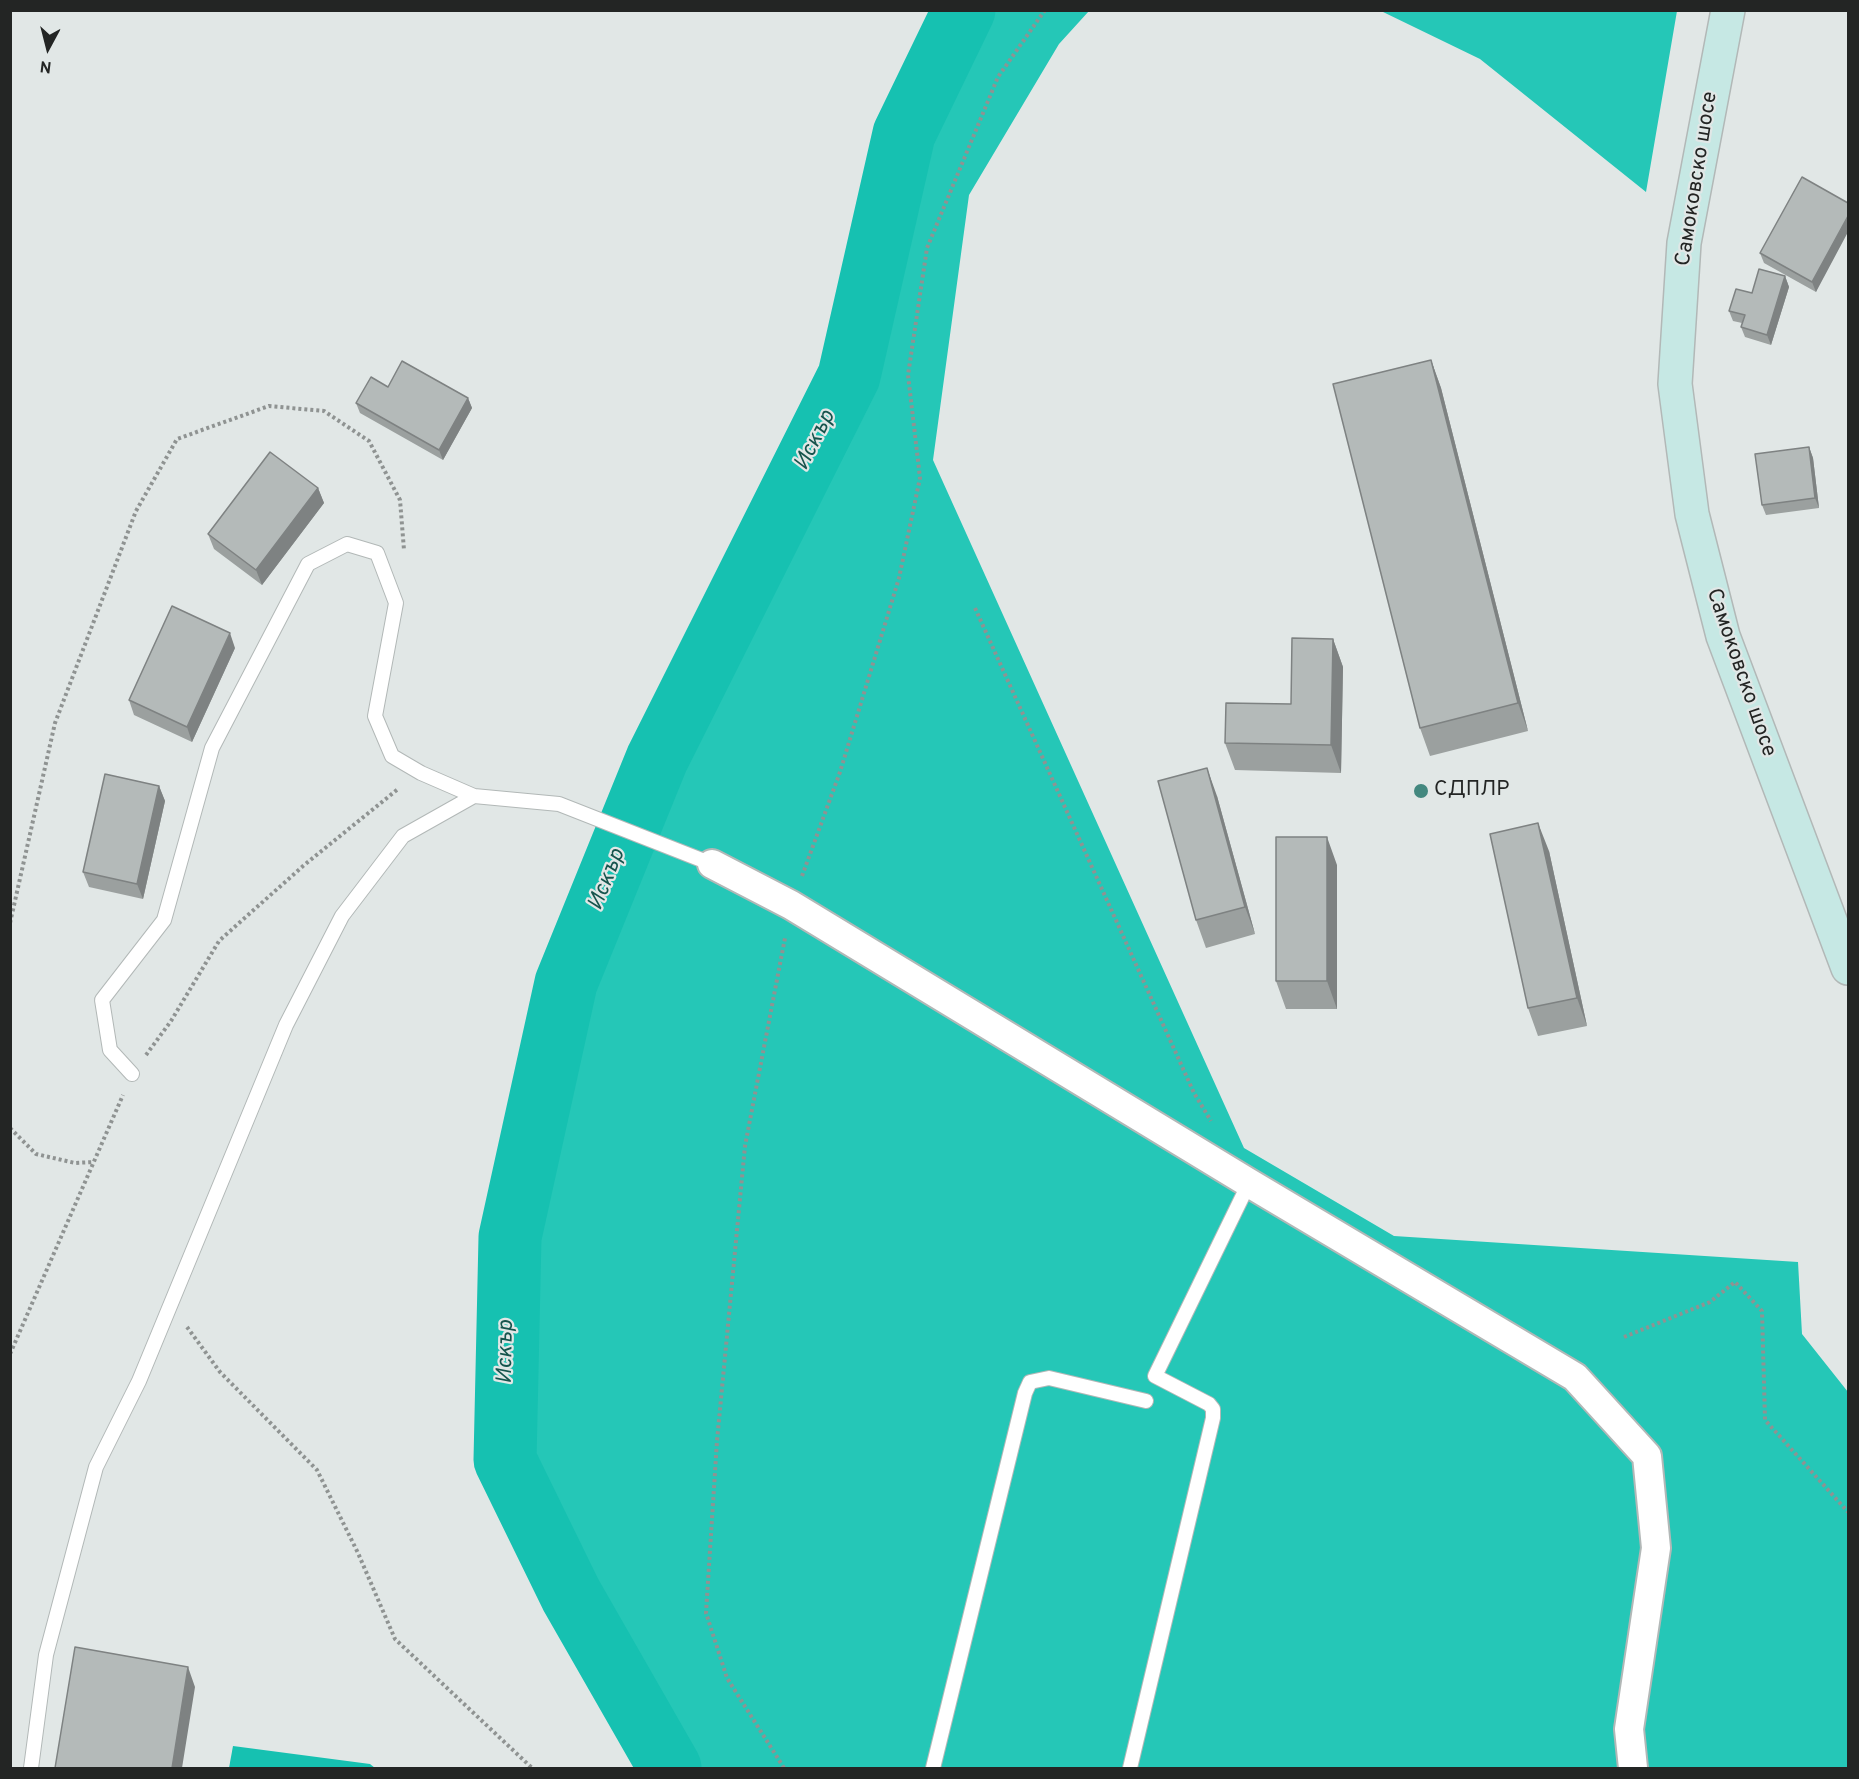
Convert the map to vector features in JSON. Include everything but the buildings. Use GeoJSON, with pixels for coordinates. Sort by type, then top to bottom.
{"type":"FeatureCollection","features":[{"type":"Feature","properties":{"kind":"main road","name":"Самоковско шосе"},"geometry":{"type":"LineString","coordinates":[[1728,10],[1684,243],[1675,384],[1692,514],[1723,636],[1848,968]]}},
{"type":"Feature","properties":{"kind":"street"},"geometry":{"type":"LineString","coordinates":[[712,864],[791,905],[1249,1183],[1575,1377],[1647,1456],[1656,1548],[1629,1729],[1633,1768]]}},
{"type":"Feature","properties":{"kind":"lane"},"geometry":{"type":"LineString","coordinates":[[132,1074],[110,1050],[102,1000],[164,920],[212,748],[308,564],[347,544],[377,554],[396,603],[375,716],[392,756],[421,773],[474,796],[559,804],[712,864]]}},
{"type":"Feature","properties":{"kind":"lane"},"geometry":{"type":"LineString","coordinates":[[31,1768],[46,1655],[96,1467],[139,1381],[286,1025],[342,916],[403,836],[474,796]]}},
{"type":"Feature","properties":{"kind":"lane"},"geometry":{"type":"LineString","coordinates":[[1130,1768],[1213,1418],[1213,1409],[1209,1404],[1155,1376],[1249,1183]]}},
{"type":"Feature","properties":{"kind":"lane"},"geometry":{"type":"LineString","coordinates":[[933,1768],[1025,1393],[1030,1382],[1049,1378],[1146,1401]]}},
{"type":"Feature","properties":{"kind":"path"},"geometry":{"type":"LineString","coordinates":[[784,1768],[727,1678],[706,1613],[717,1441],[745,1146],[791,905],[840,772],[858,715],[899,578],[920,478],[908,375],[927,248],[998,77],[1045,10]]}},
{"type":"Feature","properties":{"kind":"path"},"geometry":{"type":"LineString","coordinates":[[10,922],[55,723],[136,512],[177,440],[269,405],[324,411],[369,441],[400,500],[406,576],[396,603]]}},
{"type":"Feature","properties":{"kind":"path"},"geometry":{"type":"LineString","coordinates":[[975,608],[1194,1093],[1212,1123]]}},
{"type":"Feature","properties":{"kind":"path"},"geometry":{"type":"LineString","coordinates":[[10,1354],[132,1074],[171,1021],[219,941],[303,866],[386,797],[421,773]]}},
{"type":"Feature","properties":{"kind":"path"},"geometry":{"type":"LineString","coordinates":[[10,1128],[36,1154],[75,1163],[94,1162]]}},
{"type":"Feature","properties":{"kind":"path"},"geometry":{"type":"LineString","coordinates":[[1624,1336],[1710,1302],[1736,1282],[1762,1311],[1765,1420],[1848,1512]]}},
{"type":"Feature","properties":{"kind":"path"},"geometry":{"type":"LineString","coordinates":[[170,1304],[220,1372],[317,1470],[358,1553],[395,1639],[532,1768]]}},
{"type":"Feature","properties":{"kind":"shaded area"},"geometry":{"type":"Polygon","coordinates":[[[964,11],[1089,11],[1059,44],[969,195],[933,460],[1244,1148],[1394,1236],[1798,1262],[1802,1334],[1848,1392],[1848,1768],[670,1768],[571,1595],[505,1460],[510,1237],[566,983],[657,759],[849,376],[904,134],[964,11]]]}},
{"type":"Feature","properties":{"kind":"shaded area"},"geometry":{"type":"Polygon","coordinates":[[[1381,11],[1677,11],[1646,192],[1480,59],[1381,11]]]}},
{"type":"Feature","properties":{"kind":"shaded area"},"geometry":{"type":"Polygon","coordinates":[[[233,1746],[370,1764],[375,1768],[229,1768],[233,1746]]]}},
{"type":"Feature","properties":{"kind":"waterway","name":"Искър"},"geometry":{"type":"LineString","coordinates":[[670,1768],[571,1595],[505,1460],[510,1237],[566,983],[657,759],[849,376],[904,134],[964,10]]}},
{"type":"Feature","properties":{"kind":"place","name":"СДПЛР"},"geometry":{"type":"Point","coordinates":[1421,791]}}]}
